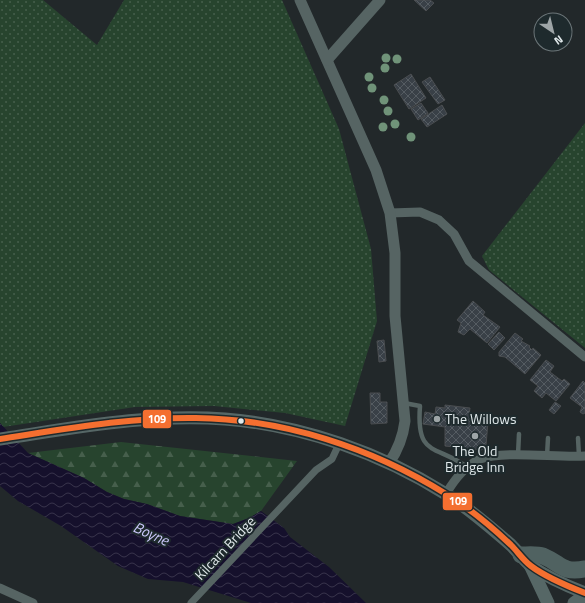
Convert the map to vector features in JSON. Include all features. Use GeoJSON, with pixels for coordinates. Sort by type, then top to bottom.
{"type":"FeatureCollection","features":[{"type":"Feature","properties":{"kind":"highway"},"geometry":{"type":"LineString","coordinates":[[526,560],[543,556],[560,567],[568,570],[585,569]]}},
{"type":"Feature","properties":{"kind":"main road"},"geometry":{"type":"LineString","coordinates":[[0,440],[64,429],[180,418],[225,419],[275,426],[308,434],[389,463],[446,494],[486,523],[526,560],[570,588],[585,594],[574,603]]}},
{"type":"Feature","properties":{"kind":"main road"},"geometry":{"type":"LineString","coordinates":[[526,560],[548,603]]}},
{"type":"Feature","properties":{"kind":"street"},"geometry":{"type":"LineString","coordinates":[[300,0],[373,163],[390,213],[395,252],[395,316],[405,420],[404,436],[396,453],[389,463]]}},
{"type":"Feature","properties":{"kind":"street"},"geometry":{"type":"LineString","coordinates":[[327,60],[380,0]]}},
{"type":"Feature","properties":{"kind":"street"},"geometry":{"type":"LineString","coordinates":[[390,213],[420,212],[439,220],[454,234],[469,261],[585,357]]}},
{"type":"Feature","properties":{"kind":"street","name":"Kilcarn Bridge"},"geometry":{"type":"LineString","coordinates":[[192,602],[316,470],[332,459],[339,444]]}},
{"type":"Feature","properties":{"kind":"street"},"geometry":{"type":"LineString","coordinates":[[446,494],[454,480],[467,468],[481,459],[508,455],[582,456]]}},
{"type":"Feature","properties":{"kind":"street"},"geometry":{"type":"LineString","coordinates":[[0,588],[33,603]]}},
{"type":"Feature","properties":{"kind":"lane"},"geometry":{"type":"LineString","coordinates":[[404,403],[420,406],[419,432],[432,449],[457,460],[467,468]]}},
{"type":"Feature","properties":{"kind":"lane"},"geometry":{"type":"LineString","coordinates":[[518,434],[518,455]]}},
{"type":"Feature","properties":{"kind":"lane"},"geometry":{"type":"LineString","coordinates":[[547,456],[548,438]]}},
{"type":"Feature","properties":{"kind":"lane"},"geometry":{"type":"LineString","coordinates":[[578,438],[582,456]]}},
{"type":"Feature","properties":{"kind":"green space"},"geometry":{"type":"Polygon","coordinates":[[[0,0],[43,0],[97,45],[124,0],[282,0],[339,129],[371,249],[377,321],[345,426],[285,413],[214,406],[135,407],[3,427],[0,423],[0,0]]]}},
{"type":"Feature","properties":{"kind":"green space"},"geometry":{"type":"Polygon","coordinates":[[[585,123],[585,348],[489,270],[482,256],[585,123]]]}},
{"type":"Feature","properties":{"kind":"green space"},"geometry":{"type":"Polygon","coordinates":[[[121,442],[297,461],[261,511],[249,518],[233,524],[180,516],[147,504],[124,499],[107,492],[84,478],[28,453],[121,442]]]}},
{"type":"Feature","properties":{"kind":"water","name":"Boyne"},"geometry":{"type":"Polygon","coordinates":[[[0,423],[28,453],[84,478],[107,492],[124,499],[147,504],[180,516],[233,524],[249,518],[261,511],[284,528],[290,537],[329,567],[366,603],[251,603],[183,582],[148,579],[118,566],[61,526],[18,501],[0,486],[0,423]]]}},
{"type":"Feature","properties":{"kind":"building"},"geometry":{"type":"Polygon","coordinates":[[[414,0],[430,0],[434,3],[426,11],[414,0]]]}},
{"type":"Feature","properties":{"kind":"building"},"geometry":{"type":"Polygon","coordinates":[[[411,74],[426,98],[409,109],[394,85],[411,74]]]}},
{"type":"Feature","properties":{"kind":"building"},"geometry":{"type":"Polygon","coordinates":[[[430,77],[445,100],[438,104],[422,82],[430,77]]]}},
{"type":"Feature","properties":{"kind":"building"},"geometry":{"type":"Polygon","coordinates":[[[421,103],[428,113],[418,120],[411,109],[421,103]]]}},
{"type":"Feature","properties":{"kind":"building"},"geometry":{"type":"Polygon","coordinates":[[[442,105],[447,114],[427,127],[421,119],[442,105]]]}},
{"type":"Feature","properties":{"kind":"building"},"geometry":{"type":"Polygon","coordinates":[[[473,301],[485,312],[483,315],[500,327],[487,343],[470,329],[464,335],[458,332],[461,323],[457,320],[473,301]]]}},
{"type":"Feature","properties":{"kind":"building"},"geometry":{"type":"Polygon","coordinates":[[[499,332],[505,338],[494,350],[488,344],[499,332]]]}},
{"type":"Feature","properties":{"kind":"building"},"geometry":{"type":"Polygon","coordinates":[[[515,333],[523,339],[521,341],[541,355],[525,374],[505,357],[499,356],[499,352],[515,333]]]}},
{"type":"Feature","properties":{"kind":"building"},"geometry":{"type":"Polygon","coordinates":[[[384,340],[386,361],[379,362],[377,341],[384,340]]]}},
{"type":"Feature","properties":{"kind":"building"},"geometry":{"type":"Polygon","coordinates":[[[546,360],[554,366],[550,372],[562,381],[564,379],[570,384],[556,401],[546,393],[542,398],[534,391],[538,386],[530,380],[546,360]]]}},
{"type":"Feature","properties":{"kind":"building"},"geometry":{"type":"Polygon","coordinates":[[[583,381],[585,383],[585,413],[583,414],[580,412],[582,407],[570,398],[583,381]]]}},
{"type":"Feature","properties":{"kind":"building"},"geometry":{"type":"Polygon","coordinates":[[[370,393],[380,393],[380,402],[387,402],[387,423],[371,424],[370,393]]]}},
{"type":"Feature","properties":{"kind":"building"},"geometry":{"type":"Polygon","coordinates":[[[555,402],[561,406],[554,414],[549,410],[555,402]]]}},
{"type":"Feature","properties":{"kind":"building"},"geometry":{"type":"Polygon","coordinates":[[[445,405],[470,408],[469,415],[480,417],[479,421],[488,422],[486,445],[483,445],[482,450],[445,446],[445,427],[423,424],[425,412],[435,414],[436,407],[445,408],[445,405]]]}},
{"type":"Feature","properties":{"kind":"transit line","name":"109"},"geometry":{"type":"LineString","coordinates":[[0,439],[98,424],[171,418],[229,420],[294,430],[358,450],[418,478],[455,499],[480,518],[511,545],[528,564],[557,581],[585,593]]}},
{"type":"Feature","properties":{"kind":"place","name":"The Willows"},"geometry":{"type":"Point","coordinates":[437,419]}},
{"type":"Feature","properties":{"kind":"place","name":"The Old Bridge Inn"},"geometry":{"type":"Point","coordinates":[475,436]}}]}
